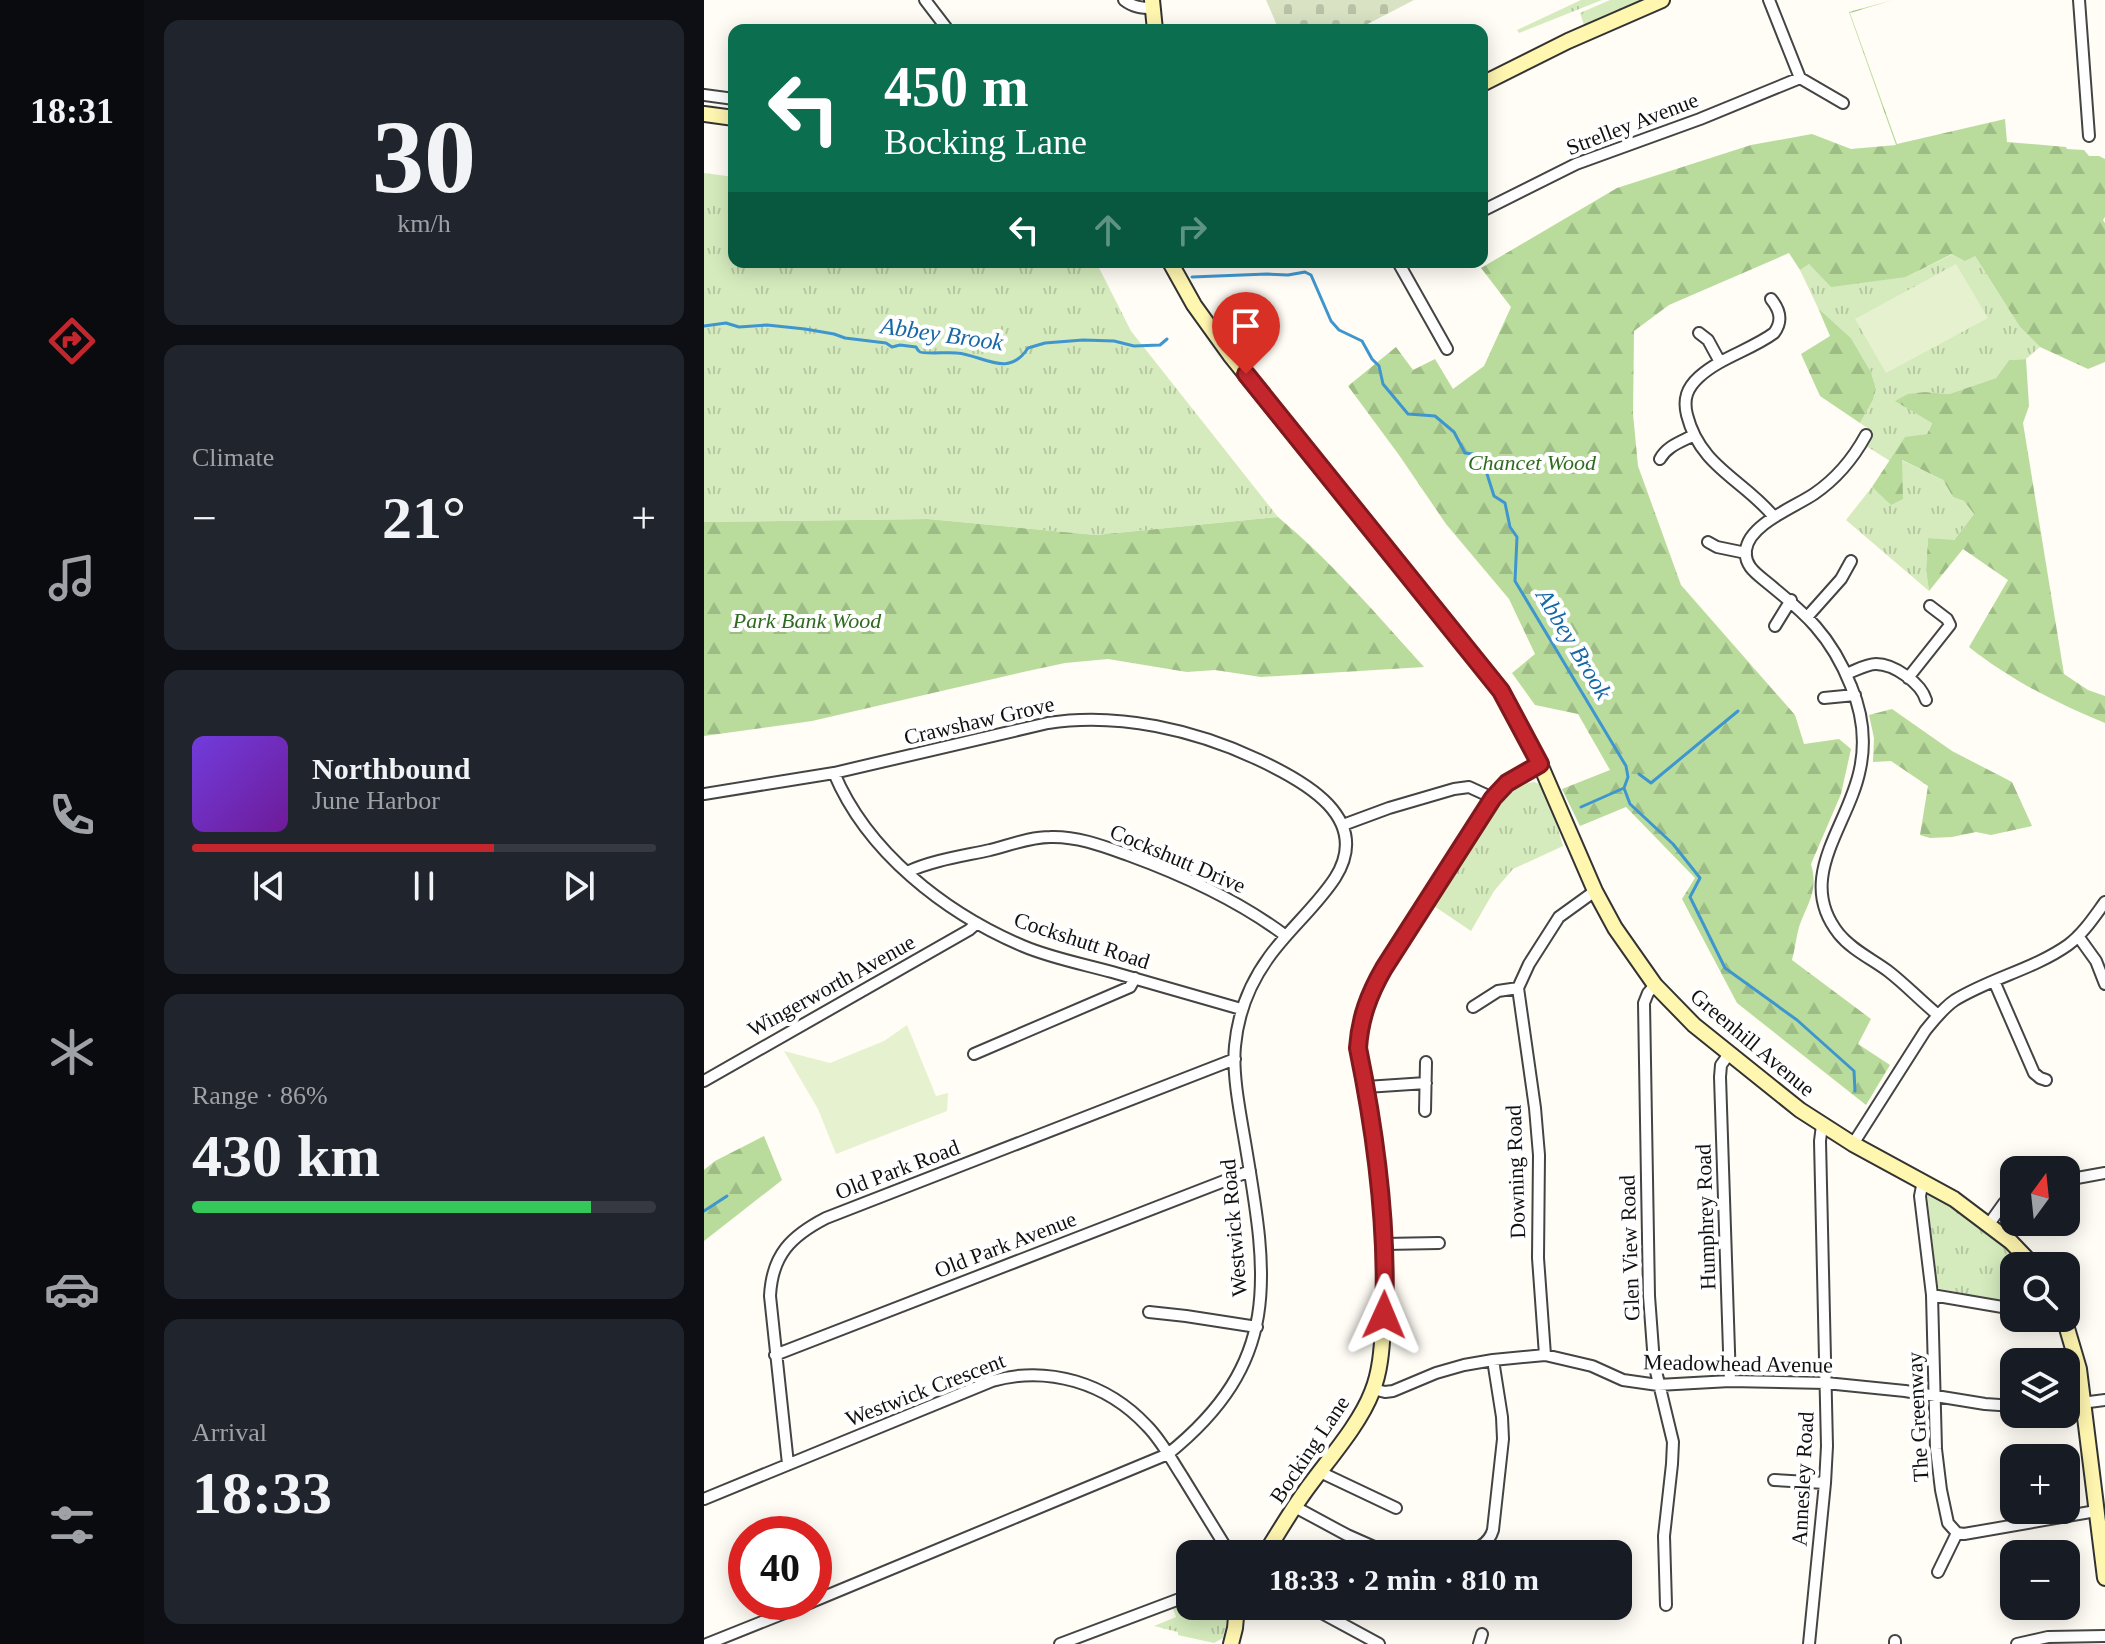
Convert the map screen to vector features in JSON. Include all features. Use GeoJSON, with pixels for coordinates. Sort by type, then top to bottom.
{"type":"FeatureCollection","features":[{"type":"Feature","properties":{"kind":"street"},"geometry":{"type":"LineString","coordinates":[[925,0],[943,24]]}},
{"type":"Feature","properties":{"kind":"street"},"geometry":{"type":"LineString","coordinates":[[1124,0],[1142,8],[1152,4],[1154,24]]}},
{"type":"Feature","properties":{"kind":"street"},"geometry":{"type":"LineString","coordinates":[[1488,81],[1662,0]]}},
{"type":"Feature","properties":{"kind":"street"},"geometry":{"type":"LineString","coordinates":[[1769,0],[1800,78],[1843,103]]}},
{"type":"Feature","properties":{"kind":"street"},"geometry":{"type":"LineString","coordinates":[[2079,0],[2089,136]]}},
{"type":"Feature","properties":{"kind":"street","name":"Strelley Avenue"},"geometry":{"type":"LineString","coordinates":[[1488,208],[1576,164],[1700,119],[1800,78]]}},
{"type":"Feature","properties":{"kind":"street"},"geometry":{"type":"LineString","coordinates":[[704,95],[728,98]]}},
{"type":"Feature","properties":{"kind":"street"},"geometry":{"type":"LineString","coordinates":[[704,114],[728,117]]}},
{"type":"Feature","properties":{"kind":"street"},"geometry":{"type":"LineString","coordinates":[[1173,268],[1194,305],[1230,355],[1501,691],[1540,764]]}},
{"type":"Feature","properties":{"kind":"street"},"geometry":{"type":"LineString","coordinates":[[1401,268],[1447,349]]}},
{"type":"Feature","properties":{"kind":"street"},"geometry":{"type":"LineString","coordinates":[[1771,299],[1780,317],[1774,333],[1697,378],[1686,393],[1685,403],[1694,435],[1703,452],[1735,483],[1762,502],[1774,517]]}},
{"type":"Feature","properties":{"kind":"street"},"geometry":{"type":"LineString","coordinates":[[1699,333],[1708,340],[1720,362]]}},
{"type":"Feature","properties":{"kind":"street"},"geometry":{"type":"LineString","coordinates":[[1660,459],[1672,446],[1694,435]]}},
{"type":"Feature","properties":{"kind":"street"},"geometry":{"type":"LineString","coordinates":[[1866,435],[1846,465],[1815,494],[1774,517],[1757,532],[1748,542],[1746,561],[1750,568],[1791,600],[1823,632],[1855,695],[1863,733],[1860,771],[1821,881],[1825,912],[1841,936],[1938,1015]]}},
{"type":"Feature","properties":{"kind":"street"},"geometry":{"type":"LineString","coordinates":[[1708,542],[1746,553]]}},
{"type":"Feature","properties":{"kind":"street"},"geometry":{"type":"LineString","coordinates":[[1808,616],[1841,579],[1851,561]]}},
{"type":"Feature","properties":{"kind":"street"},"geometry":{"type":"LineString","coordinates":[[1775,626],[1791,600]]}},
{"type":"Feature","properties":{"kind":"street"},"geometry":{"type":"LineString","coordinates":[[1908,678],[1950,625],[1930,606]]}},
{"type":"Feature","properties":{"kind":"street"},"geometry":{"type":"LineString","coordinates":[[1846,674],[1871,664],[1891,668],[1922,690],[1926,700]]}},
{"type":"Feature","properties":{"kind":"street"},"geometry":{"type":"LineString","coordinates":[[1824,698],[1855,695]]}},
{"type":"Feature","properties":{"kind":"street","name":"Crawshaw Grove"},"geometry":{"type":"LineString","coordinates":[[704,794],[834,773],[1057,722],[1084,720],[1187,733],[1233,748],[1291,777],[1323,798],[1343,825]]}},
{"type":"Feature","properties":{"kind":"street","name":"Bocking Lane"},"geometry":{"type":"LineString","coordinates":[[1274,1540],[1349,1431],[1373,1389],[1383,1336],[1381,1184],[1358,1048],[1359,1027],[1372,989],[1493,798],[1507,783],[1540,764]]}},
{"type":"Feature","properties":{"kind":"street","name":"Greenhill Avenue"},"geometry":{"type":"LineString","coordinates":[[1540,764],[1595,891],[1615,928],[1655,985],[1694,1025],[1822,1125],[1954,1199],[2021,1252]]}},
{"type":"Feature","properties":{"kind":"street","name":"Cockshutt Road"},"geometry":{"type":"LineString","coordinates":[[834,773],[844,798],[871,835],[907,872],[977,923],[1027,948],[1241,1009]]}},
{"type":"Feature","properties":{"kind":"street"},"geometry":{"type":"LineString","coordinates":[[1343,825],[1454,789],[1469,787],[1493,798]]}},
{"type":"Feature","properties":{"kind":"street","name":"Westwick Road"},"geometry":{"type":"LineString","coordinates":[[832,1594],[1168,1454],[1204,1422],[1231,1387],[1257,1327],[1262,1280],[1235,1059],[1241,1009],[1259,972],[1337,875],[1345,846],[1343,825]]}},
{"type":"Feature","properties":{"kind":"street","name":"Cockshutt Drive"},"geometry":{"type":"LineString","coordinates":[[907,872],[1039,838],[1072,838],[1110,848],[1180,876],[1262,918],[1286,936]]}},
{"type":"Feature","properties":{"kind":"street"},"geometry":{"type":"LineString","coordinates":[[1473,1007],[1498,991],[1518,988],[1529,964],[1559,917],[1595,891]]}},
{"type":"Feature","properties":{"kind":"street"},"geometry":{"type":"LineString","coordinates":[[1853,1144],[1938,1015],[1956,1000],[2067,946],[2105,902]]}},
{"type":"Feature","properties":{"kind":"street","name":"Wingerworth Avenue"},"geometry":{"type":"LineString","coordinates":[[704,1081],[977,923]]}},
{"type":"Feature","properties":{"kind":"street"},"geometry":{"type":"LineString","coordinates":[[2078,936],[2096,961],[2105,984]]}},
{"type":"Feature","properties":{"kind":"street"},"geometry":{"type":"LineString","coordinates":[[974,1054],[1130,987],[1135,978]]}},
{"type":"Feature","properties":{"kind":"street"},"geometry":{"type":"LineString","coordinates":[[1994,981],[2034,1073],[2046,1080]]}},
{"type":"Feature","properties":{"kind":"street","name":"Glen View Road"},"geometry":{"type":"LineString","coordinates":[[1655,985],[1644,1003],[1649,1296],[1654,1363],[1673,1442],[1664,1536],[1666,1605]]}},
{"type":"Feature","properties":{"kind":"street","name":"Downing Road"},"geometry":{"type":"LineString","coordinates":[[1518,988],[1539,1155],[1538,1246],[1545,1355]]}},
{"type":"Feature","properties":{"kind":"street","name":"Humphrey Road"},"geometry":{"type":"LineString","coordinates":[[1729,1054],[1721,1065],[1720,1077],[1730,1381]]}},
{"type":"Feature","properties":{"kind":"street","name":"Old Park Road"},"geometry":{"type":"LineString","coordinates":[[788,1464],[770,1296],[773,1270],[796,1236],[826,1218],[1235,1059]]}},
{"type":"Feature","properties":{"kind":"street"},"geometry":{"type":"LineString","coordinates":[[1425,1111],[1426,1062]]}},
{"type":"Feature","properties":{"kind":"street"},"geometry":{"type":"LineString","coordinates":[[1366,1087],[1426,1083]]}},
{"type":"Feature","properties":{"kind":"street","name":"Annesley Road"},"geometry":{"type":"LineString","coordinates":[[1809,1644],[1825,1483],[1822,1125]]}},
{"type":"Feature","properties":{"kind":"street","name":"Old Park Avenue"},"geometry":{"type":"LineString","coordinates":[[775,1355],[1250,1171]]}},
{"type":"Feature","properties":{"kind":"street"},"geometry":{"type":"LineString","coordinates":[[2080,1177],[2105,1173]]}},
{"type":"Feature","properties":{"kind":"street","name":"The Greenway"},"geometry":{"type":"LineString","coordinates":[[1923,1181],[1920,1196],[1932,1295],[1936,1449],[1948,1523],[1957,1533]]}},
{"type":"Feature","properties":{"kind":"street"},"geometry":{"type":"LineString","coordinates":[[1989,1224],[2000,1209]]}},
{"type":"Feature","properties":{"kind":"street"},"geometry":{"type":"LineString","coordinates":[[1384,1244],[1439,1243]]}},
{"type":"Feature","properties":{"kind":"street"},"geometry":{"type":"LineString","coordinates":[[1932,1295],[2000,1307]]}},
{"type":"Feature","properties":{"kind":"street"},"geometry":{"type":"LineString","coordinates":[[1149,1312],[1257,1327]]}},
{"type":"Feature","properties":{"kind":"street"},"geometry":{"type":"LineString","coordinates":[[2068,1332],[2079,1369],[2105,1578]]}},
{"type":"Feature","properties":{"kind":"street","name":"Meadowhead Avenue"},"geometry":{"type":"LineString","coordinates":[[1373,1389],[1393,1391],[1464,1365],[1545,1355],[1592,1366],[1623,1380],[1658,1385],[1730,1381],[1826,1383],[2000,1405]]}},
{"type":"Feature","properties":{"kind":"street"},"geometry":{"type":"LineString","coordinates":[[1489,1540],[1503,1439],[1493,1360]]}},
{"type":"Feature","properties":{"kind":"street","name":"Westwick Crescent"},"geometry":{"type":"LineString","coordinates":[[704,1499],[981,1384],[1025,1374],[1064,1377],[1102,1391],[1150,1428],[1221,1540]]}},
{"type":"Feature","properties":{"kind":"street"},"geometry":{"type":"LineString","coordinates":[[2080,1403],[2105,1400]]}},
{"type":"Feature","properties":{"kind":"street"},"geometry":{"type":"LineString","coordinates":[[1320,1472],[1396,1508]]}},
{"type":"Feature","properties":{"kind":"street"},"geometry":{"type":"LineString","coordinates":[[1774,1480],[1825,1483]]}},
{"type":"Feature","properties":{"kind":"street"},"geometry":{"type":"LineString","coordinates":[[1295,1507],[1358,1540]]}},
{"type":"Feature","properties":{"kind":"street"},"geometry":{"type":"LineString","coordinates":[[1938,1572],[1957,1533],[1974,1533],[2096,1511]]}},
{"type":"Feature","properties":{"kind":"street"},"geometry":{"type":"LineString","coordinates":[[1060,1644],[1176,1600]]}},
{"type":"Feature","properties":{"kind":"street","name":"Westwick Road"},"geometry":{"type":"LineString","coordinates":[[707,1644],[768,1620]]}},
{"type":"Feature","properties":{"kind":"street"},"geometry":{"type":"LineString","coordinates":[[1231,1644],[1236,1620]]}},
{"type":"Feature","properties":{"kind":"street"},"geometry":{"type":"LineString","coordinates":[[1235,1628],[1240,1620]]}},
{"type":"Feature","properties":{"kind":"street"},"geometry":{"type":"LineString","coordinates":[[1335,1620],[1379,1644]]}},
{"type":"Feature","properties":{"kind":"street"},"geometry":{"type":"LineString","coordinates":[[2017,1644],[2048,1637],[2105,1636]]}},
{"type":"Feature","properties":{"kind":"green space"},"geometry":{"type":"Polygon","coordinates":[[[1266,0],[1414,0],[1368,24],[1276,24],[1266,0]]]}},
{"type":"Feature","properties":{"kind":"green space"},"geometry":{"type":"Polygon","coordinates":[[[1581,0],[1602,0],[1519,33],[1517,30],[1581,0]]]}},
{"type":"Feature","properties":{"kind":"green space"},"geometry":{"type":"Polygon","coordinates":[[[1610,0],[1640,0],[1584,25],[1580,13],[1610,0]]]}},
{"type":"Feature","properties":{"kind":"green space","name":"Chancet Wood"},"geometry":{"type":"Polygon","coordinates":[[[1893,0],[1850,13],[1897,144],[2005,119],[2007,142],[2084,150],[2089,156],[2105,159],[2105,362],[2088,369],[2040,347],[2020,327],[1975,256],[1965,261],[1952,254],[1906,277],[1831,287],[1809,264],[1800,270],[1789,253],[1669,305],[1634,331],[1633,414],[1638,466],[1681,585],[1795,715],[1804,744],[1839,739],[1851,749],[1841,794],[1811,864],[1813,890],[1799,927],[1792,960],[1871,1019],[1858,1044],[1890,1065],[1866,1105],[1737,1003],[1682,899],[1695,878],[1626,807],[1580,826],[1562,789],[1610,770],[1578,714],[1535,705],[1512,673],[1535,654],[1509,599],[1446,524],[1348,386],[1396,347],[1413,370],[1435,359],[1453,389],[1484,366],[1511,307],[1481,268],[1488,268],[1488,264],[1617,188],[1751,145],[1812,134],[1851,149],[1896,145],[1849,12],[1893,0]]]}},
{"type":"Feature","properties":{"kind":"green space"},"geometry":{"type":"Polygon","coordinates":[[[704,173],[728,176],[728,268],[1099,268],[1131,331],[1278,517],[1096,535],[928,519],[704,522],[704,173]]]}},
{"type":"Feature","properties":{"kind":"green space"},"geometry":{"type":"Polygon","coordinates":[[[1953,254],[1975,256],[2020,327],[2040,347],[2026,359],[2009,360],[1996,378],[1949,394],[1925,392],[1896,401],[1932,422],[1927,434],[1905,438],[1890,461],[1866,446],[1873,432],[1860,423],[1876,389],[1871,372],[1851,338],[1818,308],[1800,270],[1808,264],[1906,277],[1953,254]]]}},
{"type":"Feature","properties":{"kind":"green space"},"geometry":{"type":"Polygon","coordinates":[[[1956,264],[1988,318],[1886,373],[1855,319],[1956,264]]]}},
{"type":"Feature","properties":{"kind":"green space"},"geometry":{"type":"Polygon","coordinates":[[[1818,308],[1851,338],[1871,372],[1876,389],[1860,423],[1820,396],[1801,354],[1830,336],[1818,308]]]}},
{"type":"Feature","properties":{"kind":"green space"},"geometry":{"type":"Polygon","coordinates":[[[2026,359],[2029,406],[2023,423],[2064,674],[2088,690],[2105,696],[2105,723],[2034,690],[1969,647],[2008,580],[1963,549],[1929,591],[1926,570],[1928,538],[1954,540],[1974,514],[1964,501],[1953,497],[1943,480],[1902,460],[1903,499],[1891,505],[1872,487],[1905,437],[1927,434],[1932,423],[1895,401],[1908,394],[1949,394],[1996,378],[2009,360],[2026,359]]]}},
{"type":"Feature","properties":{"kind":"green space"},"geometry":{"type":"Polygon","coordinates":[[[1901,460],[1943,480],[1953,497],[1964,501],[1974,514],[1953,541],[1928,538],[1926,570],[1929,591],[1846,520],[1872,487],[1891,504],[1901,460]]]}},
{"type":"Feature","properties":{"kind":"green space","name":"Park Bank Wood"},"geometry":{"type":"Polygon","coordinates":[[[1278,517],[1336,571],[1424,667],[1261,677],[1215,670],[1187,672],[1108,659],[1065,663],[812,721],[704,736],[704,522],[928,519],[1096,535],[1278,517]]]}},
{"type":"Feature","properties":{"kind":"green space"},"geometry":{"type":"Polygon","coordinates":[[[1892,709],[1952,751],[2012,782],[2032,826],[1991,835],[1976,832],[1930,838],[1920,835],[1928,786],[1891,761],[1873,762],[1874,738],[1869,715],[1892,709]]]}},
{"type":"Feature","properties":{"kind":"green space"},"geometry":{"type":"Polygon","coordinates":[[[1534,782],[1542,785],[1547,792],[1563,846],[1513,869],[1494,891],[1471,931],[1431,904],[1496,802],[1518,785],[1534,782]]]}},
{"type":"Feature","properties":{"kind":"green space"},"geometry":{"type":"Polygon","coordinates":[[[907,1025],[936,1096],[948,1093],[947,1111],[836,1154],[818,1109],[784,1051],[830,1063],[884,1041],[907,1025]]]}},
{"type":"Feature","properties":{"kind":"green space"},"geometry":{"type":"Polygon","coordinates":[[[764,1136],[782,1180],[704,1241],[704,1170],[715,1161],[764,1136]]]}},
{"type":"Feature","properties":{"kind":"green space"},"geometry":{"type":"Polygon","coordinates":[[[1927,1193],[1967,1213],[2012,1252],[2000,1252],[2000,1301],[1937,1288],[1927,1193]]]}},
{"type":"Feature","properties":{"kind":"green space"},"geometry":{"type":"Polygon","coordinates":[[[1176,1617],[1176,1620],[1227,1620],[1223,1638],[1214,1643],[1154,1626],[1176,1617]]]}},
{"type":"Feature","properties":{"kind":"waterway","name":"Abbey Brook"},"geometry":{"type":"LineString","coordinates":[[1192,277],[1305,272],[1311,275],[1331,321],[1339,330],[1362,341],[1379,366],[1383,384],[1408,414],[1435,416],[1454,432],[1465,453],[1481,455],[1494,496],[1505,503],[1510,527],[1517,537],[1515,581],[1626,766],[1628,777],[1624,788],[1630,804],[1673,844],[1700,878],[1690,897],[1725,968],[1797,1020],[1854,1071],[1855,1091]]}},
{"type":"Feature","properties":{"kind":"waterway","name":"Abbey Brook"},"geometry":{"type":"LineString","coordinates":[[704,326],[726,323],[739,327],[767,325],[805,329],[886,343],[892,347],[916,347],[922,353],[957,353],[1004,364],[1020,357],[1028,348],[1045,343],[1114,341],[1134,346],[1160,345],[1167,339]]}},
{"type":"Feature","properties":{"kind":"waterway"},"geometry":{"type":"LineString","coordinates":[[1639,774],[1651,783],[1738,711]]}},
{"type":"Feature","properties":{"kind":"waterway"},"geometry":{"type":"LineString","coordinates":[[1581,807],[1624,788]]}},
{"type":"Feature","properties":{"kind":"waterway"},"geometry":{"type":"LineString","coordinates":[[704,1211],[727,1196]]}},
{"type":"Feature","properties":{"kind":"route"},"geometry":{"type":"LineString","coordinates":[[1246,374],[1501,691],[1540,764],[1507,783],[1493,798],[1384,968],[1364,1007],[1358,1048],[1381,1184],[1384,1315]]}}]}
